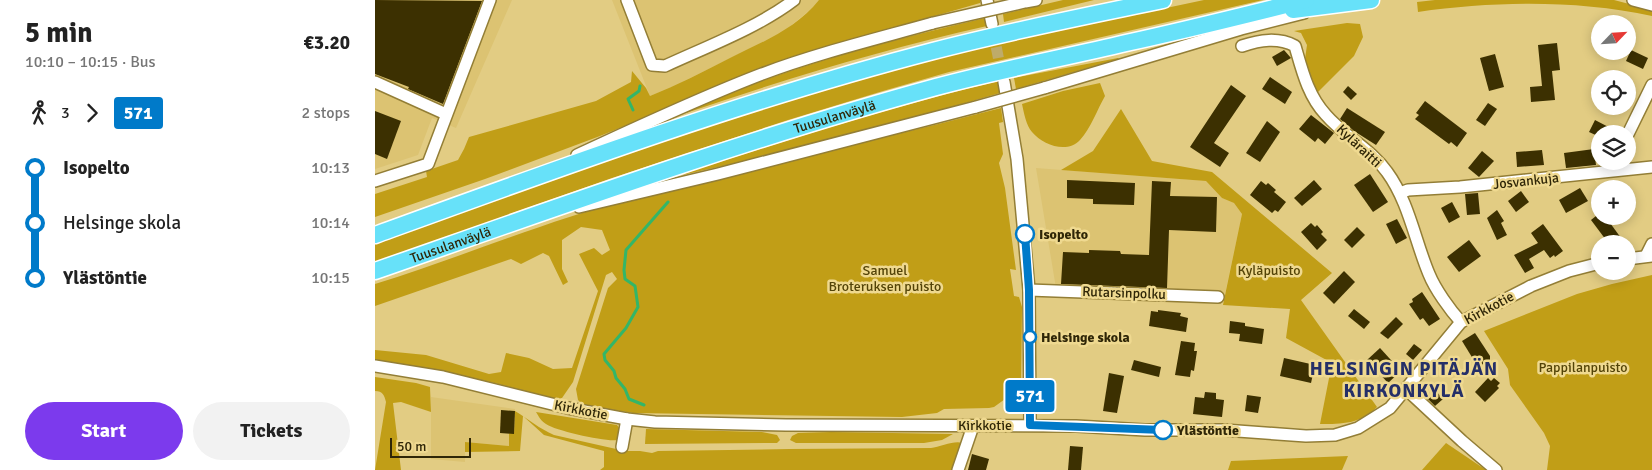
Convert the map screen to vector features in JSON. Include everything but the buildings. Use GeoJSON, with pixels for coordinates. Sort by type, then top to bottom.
{"type":"FeatureCollection","features":[{"type":"Feature","properties":{"kind":"highway"},"geometry":{"type":"LineString","coordinates":[[375,235],[504,188],[697,122],[834,79],[932,51],[1027,28],[1163,0]]}},
{"type":"Feature","properties":{"kind":"highway","name":"Tuusulanväylä"},"geometry":{"type":"LineString","coordinates":[[375,271],[708,154],[844,113],[938,86],[1253,14],[1306,0]]}},
{"type":"Feature","properties":{"kind":"highway"},"geometry":{"type":"LineString","coordinates":[[1333,5],[1354,0]]}},
{"type":"Feature","properties":{"kind":"highway"},"geometry":{"type":"LineString","coordinates":[[1253,14],[1371,0]]}},
{"type":"Feature","properties":{"kind":"street"},"geometry":{"type":"LineString","coordinates":[[375,181],[428,164],[490,0]]}},
{"type":"Feature","properties":{"kind":"street"},"geometry":{"type":"LineString","coordinates":[[627,0],[652,65],[665,66],[781,10],[794,0]]}},
{"type":"Feature","properties":{"kind":"street"},"geometry":{"type":"LineString","coordinates":[[987,0],[992,24]]}},
{"type":"Feature","properties":{"kind":"street"},"geometry":{"type":"LineString","coordinates":[[1633,0],[1652,5]]}},
{"type":"Feature","properties":{"kind":"street"},"geometry":{"type":"LineString","coordinates":[[504,188],[762,74],[830,51],[933,23],[1030,1]]}},
{"type":"Feature","properties":{"kind":"street"},"geometry":{"type":"LineString","coordinates":[[519,221],[718,174],[977,107],[1241,29],[1333,5]]}},
{"type":"Feature","properties":{"kind":"street","name":"Kyläraitti"},"geometry":{"type":"LineString","coordinates":[[1242,46],[1259,41],[1276,40],[1295,46],[1305,80],[1326,116],[1374,156],[1387,172],[1399,193],[1430,276],[1461,322]]}},
{"type":"Feature","properties":{"kind":"street"},"geometry":{"type":"LineString","coordinates":[[375,82],[446,114]]}},
{"type":"Feature","properties":{"kind":"street"},"geometry":{"type":"LineString","coordinates":[[1003,82],[1019,168],[1029,290],[1030,425]]}},
{"type":"Feature","properties":{"kind":"street"},"geometry":{"type":"LineString","coordinates":[[1632,125],[1652,85]]}},
{"type":"Feature","properties":{"kind":"street","name":"Josvankuja"},"geometry":{"type":"LineString","coordinates":[[1636,167],[1652,167]]}},
{"type":"Feature","properties":{"kind":"street","name":"Josvankuja"},"geometry":{"type":"LineString","coordinates":[[1399,193],[1408,190],[1444,189],[1592,170]]}},
{"type":"Feature","properties":{"kind":"street"},"geometry":{"type":"LineString","coordinates":[[1636,258],[1649,256],[1652,244]]}},
{"type":"Feature","properties":{"kind":"street","name":"Kirkkotie"},"geometry":{"type":"LineString","coordinates":[[375,366],[443,377],[568,408],[655,422],[786,425],[1030,425],[1145,430],[1224,430],[1306,436],[1335,435],[1358,428],[1391,408],[1461,322],[1531,286],[1569,271],[1591,265]]}},
{"type":"Feature","properties":{"kind":"street","name":"Rutarsinpolku"},"geometry":{"type":"LineString","coordinates":[[1029,290],[1218,297]]}},
{"type":"Feature","properties":{"kind":"street"},"geometry":{"type":"LineString","coordinates":[[1406,389],[1501,470]]}},
{"type":"Feature","properties":{"kind":"street"},"geometry":{"type":"LineString","coordinates":[[622,447],[627,419]]}},
{"type":"Feature","properties":{"kind":"street"},"geometry":{"type":"LineString","coordinates":[[958,470],[973,426]]}},
{"type":"Feature","properties":{"kind":"shaded area"},"geometry":{"type":"Polygon","coordinates":[[[375,0],[512,0],[456,128],[432,118],[418,155],[375,169],[375,0]]]}},
{"type":"Feature","properties":{"kind":"shaded area"},"geometry":{"type":"Polygon","coordinates":[[[612,0],[822,0],[783,32],[650,96],[612,0]]]}},
{"type":"Feature","properties":{"kind":"shaded area"},"geometry":{"type":"Polygon","coordinates":[[[1036,168],[1206,181],[1222,198],[1234,203],[1242,214],[1225,294],[1056,288],[1036,168]]]}},
{"type":"Feature","properties":{"kind":"shaded area"},"geometry":{"type":"Polygon","coordinates":[[[431,397],[515,409],[514,434],[509,446],[465,442],[465,462],[431,459],[431,397]]]}},
{"type":"Feature","properties":{"kind":"green space"},"geometry":{"type":"Polygon","coordinates":[[[819,0],[980,0],[980,3],[800,55],[600,136],[485,179],[375,217],[375,194],[427,177],[426,171],[458,160],[469,137],[596,101],[631,82],[632,71],[650,96],[778,34],[800,19],[819,0]]]}},
{"type":"Feature","properties":{"kind":"green space"},"geometry":{"type":"Polygon","coordinates":[[[1063,0],[1094,0],[1004,22],[1003,14],[1063,0]]]}},
{"type":"Feature","properties":{"kind":"green space"},"geometry":{"type":"Polygon","coordinates":[[[1204,0],[1263,0],[949,72],[883,91],[612,178],[375,262],[375,242],[624,154],[768,106],[944,55],[1204,0]]]}},
{"type":"Feature","properties":{"kind":"green space"},"geometry":{"type":"Polygon","coordinates":[[[1435,0],[1614,0],[1652,10],[1652,16],[1595,7],[1536,4],[1447,8],[1418,12],[1417,2],[1435,0]]]}},
{"type":"Feature","properties":{"kind":"green space"},"geometry":{"type":"Polygon","coordinates":[[[985,18],[987,26],[835,65],[686,113],[725,95],[798,68],[909,36],[985,18]]]}},
{"type":"Feature","properties":{"kind":"green space"},"geometry":{"type":"Polygon","coordinates":[[[1347,23],[1360,24],[1363,37],[1354,56],[1317,93],[1305,59],[1307,45],[1301,33],[1294,31],[1347,23]]]}},
{"type":"Feature","properties":{"kind":"green space"},"geometry":{"type":"Polygon","coordinates":[[[1119,59],[1016,89],[1014,78],[1119,59]]]}},
{"type":"Feature","properties":{"kind":"green space"},"geometry":{"type":"Polygon","coordinates":[[[999,81],[1000,93],[907,120],[682,175],[842,124],[920,101],[999,81]]]}},
{"type":"Feature","properties":{"kind":"green space"},"geometry":{"type":"Polygon","coordinates":[[[1100,83],[1105,96],[1087,130],[1075,144],[1062,147],[1049,144],[1042,141],[1030,129],[1022,104],[1063,91],[1100,83]]]}},
{"type":"Feature","properties":{"kind":"green space","name":"Samuel Broteruksen puisto"},"geometry":{"type":"Polygon","coordinates":[[[1001,108],[1003,122],[999,123],[1003,154],[999,163],[1005,188],[1016,270],[1010,269],[1014,296],[1019,297],[1022,307],[1021,391],[1012,394],[994,407],[944,409],[937,413],[902,417],[633,413],[583,405],[578,400],[576,389],[608,288],[617,279],[612,272],[606,275],[573,382],[562,398],[556,399],[444,372],[375,360],[375,350],[426,355],[489,374],[501,372],[506,353],[529,358],[553,369],[572,368],[598,291],[579,254],[594,248],[602,255],[610,250],[602,230],[581,227],[562,240],[562,269],[568,282],[563,285],[549,256],[543,253],[521,264],[511,259],[375,306],[375,284],[568,217],[633,198],[1001,108]]]}},
{"type":"Feature","properties":{"kind":"green space","name":"Kyläpuisto"},"geometry":{"type":"Polygon","coordinates":[[[1121,109],[1152,161],[1212,172],[1332,273],[1301,300],[1377,407],[1371,413],[1351,422],[1320,424],[1332,363],[1286,338],[1290,309],[1223,305],[1242,214],[1234,203],[1222,198],[1206,181],[1061,170],[1093,151],[1121,109]]]}},
{"type":"Feature","properties":{"kind":"green space","name":"Pappilanpuisto"},"geometry":{"type":"Polygon","coordinates":[[[1652,275],[1652,470],[1547,470],[1550,446],[1544,433],[1510,385],[1508,369],[1484,331],[1577,294],[1652,275]]]}},
{"type":"Feature","properties":{"kind":"green space"},"geometry":{"type":"Polygon","coordinates":[[[375,377],[430,387],[431,412],[401,402],[393,403],[401,470],[375,470],[386,402],[383,394],[375,391],[375,377]]]}},
{"type":"Feature","properties":{"kind":"green space"},"geometry":{"type":"Polygon","coordinates":[[[515,411],[523,416],[520,451],[465,452],[465,442],[509,446],[509,433],[514,433],[515,411]]]}},
{"type":"Feature","properties":{"kind":"green space"},"geometry":{"type":"Polygon","coordinates":[[[536,412],[617,425],[622,432],[617,440],[581,435],[551,427],[541,420],[536,412]]]}},
{"type":"Feature","properties":{"kind":"green space"},"geometry":{"type":"Polygon","coordinates":[[[524,417],[554,435],[625,451],[652,453],[658,451],[931,448],[951,443],[962,443],[956,470],[600,470],[604,467],[604,451],[544,435],[524,417]]]}},
{"type":"Feature","properties":{"kind":"green space"},"geometry":{"type":"Polygon","coordinates":[[[646,429],[762,432],[777,435],[780,440],[777,443],[645,444],[646,429]]]}},
{"type":"Feature","properties":{"kind":"green space"},"geometry":{"type":"Polygon","coordinates":[[[798,433],[953,434],[942,440],[924,443],[796,443],[790,440],[792,436],[798,433]]]}},
{"type":"Feature","properties":{"kind":"green space"},"geometry":{"type":"Polygon","coordinates":[[[1446,443],[1486,470],[1422,470],[1446,443]]]}},
{"type":"Feature","properties":{"kind":"green space"},"geometry":{"type":"Polygon","coordinates":[[[1348,456],[1342,470],[1228,470],[1231,461],[1348,456]]]}},
{"type":"Feature","properties":{"kind":"waterway"},"geometry":{"type":"LineString","coordinates":[[633,110],[628,99],[639,91],[640,86]]}},
{"type":"Feature","properties":{"kind":"waterway"},"geometry":{"type":"LineString","coordinates":[[644,405],[629,399],[625,389],[616,378],[614,371],[605,360],[604,354],[626,328],[638,307],[635,286],[625,279],[626,250],[668,202]]}},
{"type":"Feature","properties":{"kind":"tunnel"},"geometry":{"type":"LineString","coordinates":[[993,31],[1002,76]]}},
{"type":"Feature","properties":{"kind":"bus line","name":"571"},"geometry":{"type":"LineString","coordinates":[[1025,234],[1029,290],[1030,425],[1163,430]]}},
{"type":"Feature","properties":{"kind":"place","name":"Isopelto"},"geometry":{"type":"Point","coordinates":[1025,234]}},
{"type":"Feature","properties":{"kind":"place","name":"Helsinge skola"},"geometry":{"type":"Point","coordinates":[1030,337]}},
{"type":"Feature","properties":{"kind":"place","name":"Ylästöntie"},"geometry":{"type":"Point","coordinates":[1163,430]}},
{"type":"Feature","properties":{"kind":"district","name":"HELSINGIN PITÄJÄN KIRKONKYLÄ"},"geometry":{"type":"Point","coordinates":[1404,380]}}]}
